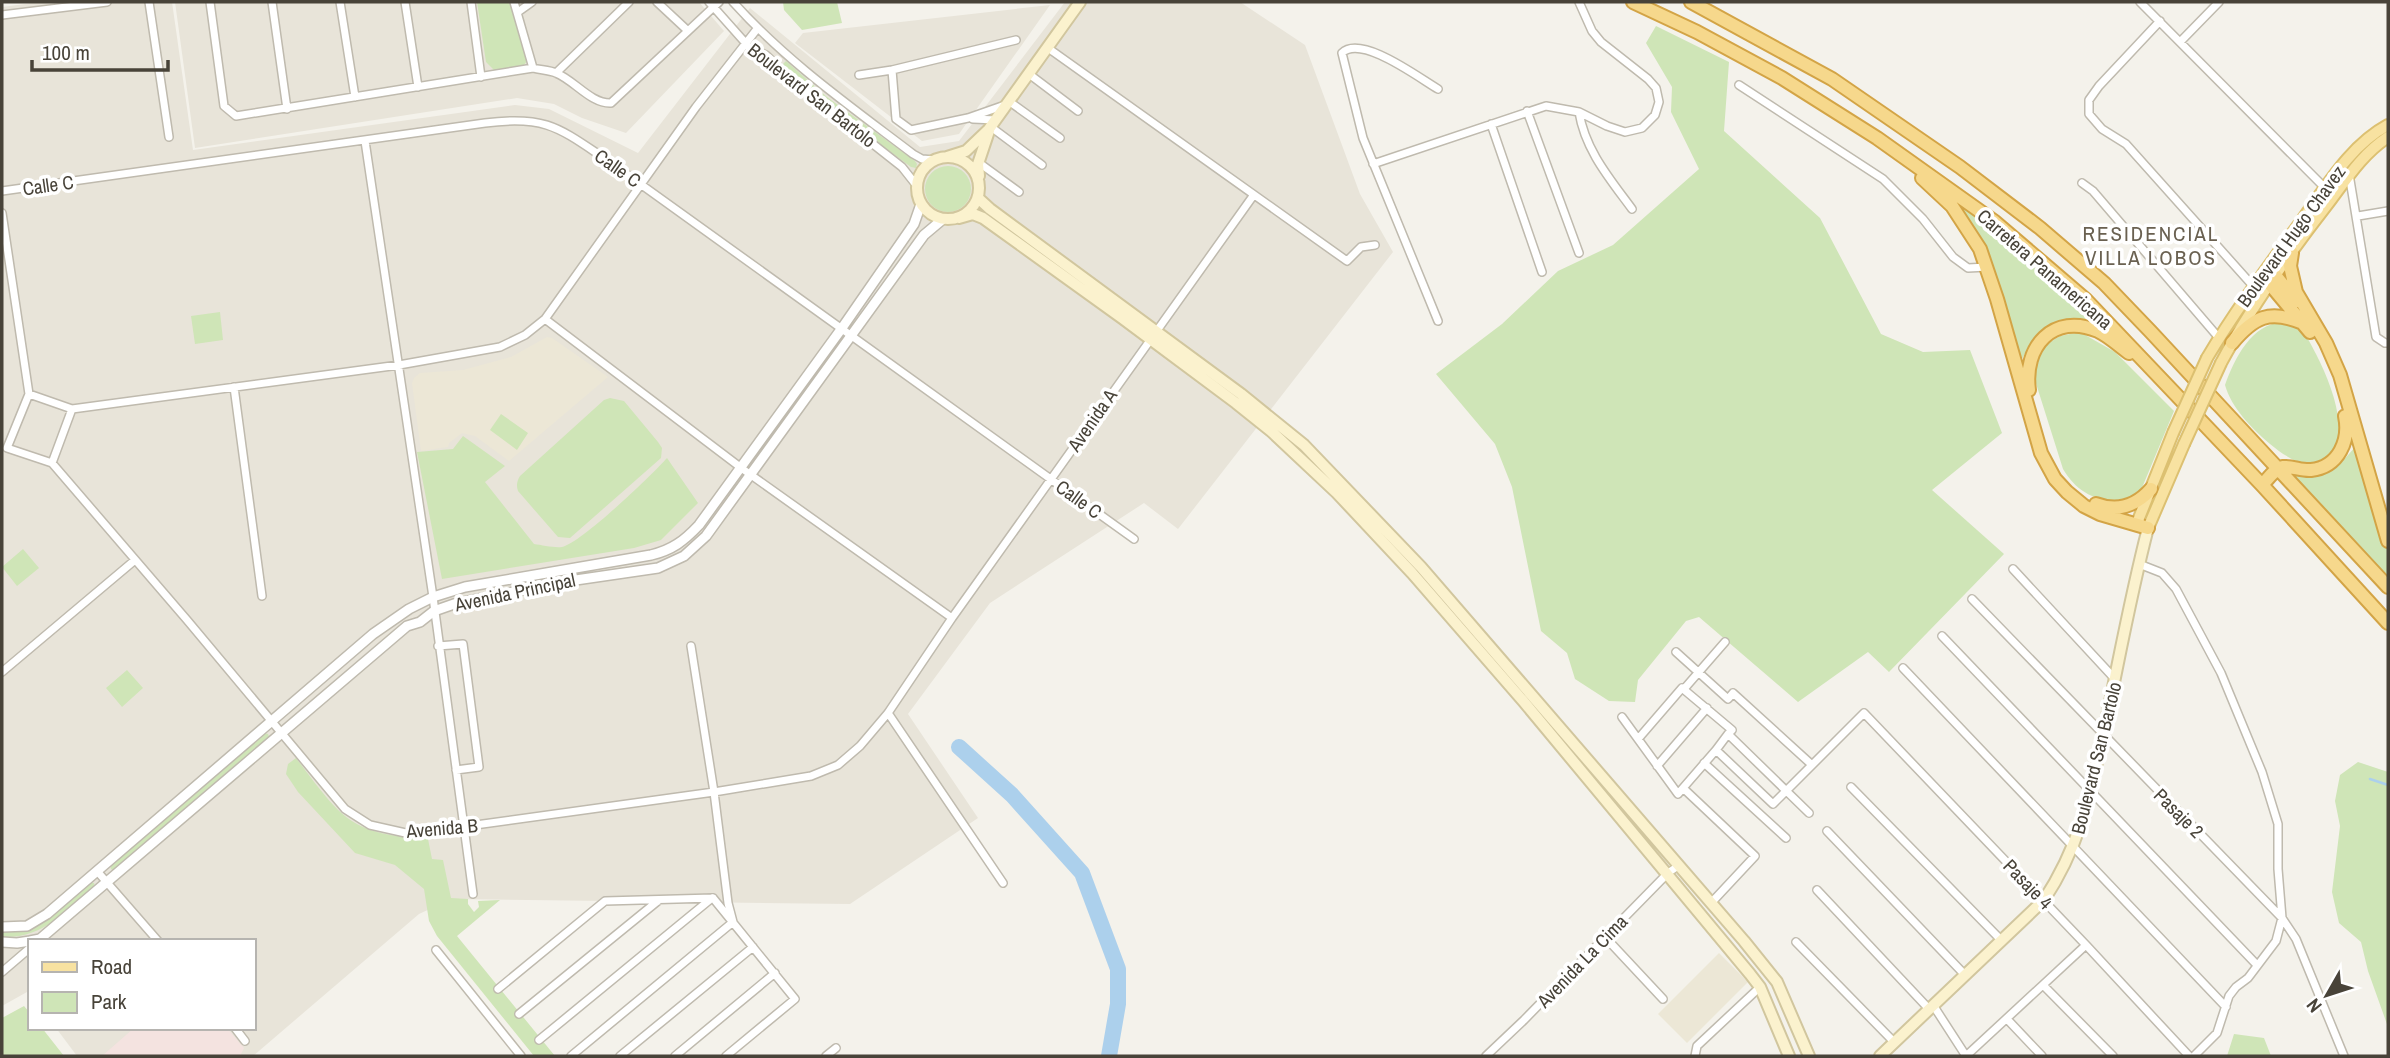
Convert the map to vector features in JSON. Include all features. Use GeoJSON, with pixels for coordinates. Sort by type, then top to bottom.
{"type":"FeatureCollection","features":[{"type":"Feature","properties":{"kind":"highway","name":"Carretera Panamericana"},"geometry":{"type":"LineString","coordinates":[[1633,2],[1762,66],[1877,138],[1956,193],[2020,243],[2085,299],[2164,380],[2388,623]]}},
{"type":"Feature","properties":{"kind":"highway","name":"Carretera Panamericana"},"geometry":{"type":"LineString","coordinates":[[1691,2],[1832,79],[2001,197],[2104,284],[2388,587]]}},
{"type":"Feature","properties":{"kind":"highway"},"geometry":{"type":"LineString","coordinates":[[1866,131],[1877,109]]}},
{"type":"Feature","properties":{"kind":"highway"},"geometry":{"type":"LineString","coordinates":[[1877,138],[1952,206],[1972,234],[1987,267],[2034,428],[2050,470],[2067,492],[2084,506],[2100,513],[2144,523]]}},
{"type":"Feature","properties":{"kind":"highway"},"geometry":{"type":"LineString","coordinates":[[2262,485],[2278,468],[2286,466],[2308,470],[2325,465],[2337,456],[2346,437],[2347,425],[2333,374],[2306,320],[2296,292],[2290,266],[2292,253]]}},
{"type":"Feature","properties":{"kind":"highway"},"geometry":{"type":"LineString","coordinates":[[2268,275],[2326,343],[2340,375],[2388,541]]}},
{"type":"Feature","properties":{"kind":"highway"},"geometry":{"type":"LineString","coordinates":[[2226,340],[2259,318],[2282,316],[2306,320]]}},
{"type":"Feature","properties":{"kind":"highway"},"geometry":{"type":"LineString","coordinates":[[2144,523],[2076,493],[2057,470],[2036,416],[2027,375],[2032,353],[2043,337],[2069,326],[2085,328],[2107,337],[2164,380]]}},
{"type":"Feature","properties":{"kind":"highway"},"geometry":{"type":"LineString","coordinates":[[2108,509],[2140,501],[2151,489]]}},
{"type":"Feature","properties":{"kind":"main road"},"geometry":{"type":"LineString","coordinates":[[1080,2],[992,125],[966,151],[934,160],[922,170],[917,186],[921,204],[934,216],[943,219],[973,214],[983,218],[1273,418],[1342,482],[1467,619],[1678,866],[1712,902],[1777,982],[1809,1056]]}},
{"type":"Feature","properties":{"kind":"main road"},"geometry":{"type":"LineString","coordinates":[[959,218],[971,210],[978,198],[978,162],[992,125]]}},
{"type":"Feature","properties":{"kind":"main road","name":"Boulevard Hugo Chavez"},"geometry":{"type":"LineString","coordinates":[[2268,275],[2346,169],[2360,144],[2388,125]]}},
{"type":"Feature","properties":{"kind":"main road","name":"Boulevard Hugo Chavez"},"geometry":{"type":"LineString","coordinates":[[2346,169],[2388,137]]}},
{"type":"Feature","properties":{"kind":"main road"},"geometry":{"type":"LineString","coordinates":[[947,157],[967,163],[979,182]]}},
{"type":"Feature","properties":{"kind":"main road","name":"Boulevard Hugo Chavez"},"geometry":{"type":"LineString","coordinates":[[2151,489],[2207,358],[2226,340],[2253,286],[2292,253],[2329,192]]}},
{"type":"Feature","properties":{"kind":"main road"},"geometry":{"type":"LineString","coordinates":[[978,198],[1271,431],[1337,493],[1412,573],[1516,692],[1760,987],[1788,1056]]}},
{"type":"Feature","properties":{"kind":"main road"},"geometry":{"type":"LineString","coordinates":[[2144,523],[2221,363],[2226,340],[2268,275]]}},
{"type":"Feature","properties":{"kind":"main road"},"geometry":{"type":"LineString","coordinates":[[2144,523],[2151,489]]}},
{"type":"Feature","properties":{"kind":"main road","name":"Boulevard San Bartolo"},"geometry":{"type":"LineString","coordinates":[[1880,1056],[2044,900],[2074,846],[2103,736],[2142,551],[2144,523]]}},
{"type":"Feature","properties":{"kind":"street"},"geometry":{"type":"LineString","coordinates":[[2,15],[107,2]]}},
{"type":"Feature","properties":{"kind":"street"},"geometry":{"type":"LineString","coordinates":[[149,2],[169,137]]}},
{"type":"Feature","properties":{"kind":"street"},"geometry":{"type":"LineString","coordinates":[[210,2],[224,106],[236,116],[533,68],[556,73],[596,99],[611,103],[714,3]]}},
{"type":"Feature","properties":{"kind":"street"},"geometry":{"type":"LineString","coordinates":[[272,2],[287,109]]}},
{"type":"Feature","properties":{"kind":"street"},"geometry":{"type":"LineString","coordinates":[[340,2],[355,97]]}},
{"type":"Feature","properties":{"kind":"street"},"geometry":{"type":"LineString","coordinates":[[405,2],[418,87]]}},
{"type":"Feature","properties":{"kind":"street"},"geometry":{"type":"LineString","coordinates":[[471,2],[481,77]]}},
{"type":"Feature","properties":{"kind":"street"},"geometry":{"type":"LineString","coordinates":[[514,2],[533,68]]}},
{"type":"Feature","properties":{"kind":"street"},"geometry":{"type":"LineString","coordinates":[[517,12],[532,2]]}},
{"type":"Feature","properties":{"kind":"street"},"geometry":{"type":"LineString","coordinates":[[556,73],[629,2]]}},
{"type":"Feature","properties":{"kind":"street"},"geometry":{"type":"LineString","coordinates":[[657,2],[687,30]]}},
{"type":"Feature","properties":{"kind":"street","name":"Boulevard San Bartolo"},"geometry":{"type":"LineString","coordinates":[[733,2],[757,29],[785,54],[913,154],[922,159],[934,160]]}},
{"type":"Feature","properties":{"kind":"street"},"geometry":{"type":"LineString","coordinates":[[1373,164],[1546,106],[1579,112],[1625,132],[1634,131],[1650,122],[1659,102],[1656,88],[1592,32],[1579,2]]}},
{"type":"Feature","properties":{"kind":"street"},"geometry":{"type":"LineString","coordinates":[[2140,2],[2329,192]]}},
{"type":"Feature","properties":{"kind":"street"},"geometry":{"type":"LineString","coordinates":[[2180,41],[2219,2]]}},
{"type":"Feature","properties":{"kind":"street","name":"Boulevard San Bartolo"},"geometry":{"type":"LineString","coordinates":[[714,3],[746,44],[766,55],[905,169],[917,186]]}},
{"type":"Feature","properties":{"kind":"street"},"geometry":{"type":"LineString","coordinates":[[2160,21],[2099,86],[2089,100],[2089,114],[2102,129],[2126,144],[2253,286]]}},
{"type":"Feature","properties":{"kind":"street"},"geometry":{"type":"LineString","coordinates":[[29,394],[72,409],[399,365],[500,347],[525,335],[545,319],[696,107],[757,29]]}},
{"type":"Feature","properties":{"kind":"street"},"geometry":{"type":"LineString","coordinates":[[859,75],[892,70],[1016,40]]}},
{"type":"Feature","properties":{"kind":"street"},"geometry":{"type":"LineString","coordinates":[[1438,89],[1360,46],[1343,50],[1355,112],[1373,164],[1438,321]]}},
{"type":"Feature","properties":{"kind":"street"},"geometry":{"type":"LineString","coordinates":[[1048,48],[1347,261],[1361,247],[1375,245]]}},
{"type":"Feature","properties":{"kind":"street"},"geometry":{"type":"LineString","coordinates":[[775,64],[785,54]]}},
{"type":"Feature","properties":{"kind":"street"},"geometry":{"type":"LineString","coordinates":[[892,70],[896,119],[911,130],[968,118],[1009,103],[1060,138]]}},
{"type":"Feature","properties":{"kind":"street"},"geometry":{"type":"LineString","coordinates":[[1029,74],[1078,111]]}},
{"type":"Feature","properties":{"kind":"street"},"geometry":{"type":"LineString","coordinates":[[1739,85],[1883,179],[1923,219],[1953,257],[1968,268],[1987,267]]}},
{"type":"Feature","properties":{"kind":"street"},"geometry":{"type":"LineString","coordinates":[[1527,111],[1579,253]]}},
{"type":"Feature","properties":{"kind":"street"},"geometry":{"type":"LineString","coordinates":[[1579,112],[1582,131],[1598,163],[1632,209]]}},
{"type":"Feature","properties":{"kind":"street"},"geometry":{"type":"LineString","coordinates":[[968,118],[992,125],[1042,165]]}},
{"type":"Feature","properties":{"kind":"street","name":"Calle C"},"geometry":{"type":"LineString","coordinates":[[2,191],[512,120],[543,122],[568,134],[642,185],[1134,539]]}},
{"type":"Feature","properties":{"kind":"street"},"geometry":{"type":"LineString","coordinates":[[1491,124],[1542,272]]}},
{"type":"Feature","properties":{"kind":"street"},"geometry":{"type":"LineString","coordinates":[[365,141],[433,597],[473,894]]}},
{"type":"Feature","properties":{"kind":"street"},"geometry":{"type":"LineString","coordinates":[[978,162],[1019,192]]}},
{"type":"Feature","properties":{"kind":"street"},"geometry":{"type":"LineString","coordinates":[[2346,169],[2358,216],[2376,337],[2388,343]]}},
{"type":"Feature","properties":{"kind":"street"},"geometry":{"type":"LineString","coordinates":[[2082,183],[2093,191],[2208,327],[2226,340]]}},
{"type":"Feature","properties":{"kind":"street","name":"Avenida A"},"geometry":{"type":"LineString","coordinates":[[860,746],[888,713],[952,618],[1253,196]]}},
{"type":"Feature","properties":{"kind":"street","name":"Avenida Principal"},"geometry":{"type":"LineString","coordinates":[[2,927],[27,926],[47,914],[373,634],[409,610],[433,597],[465,587],[664,552],[686,539],[699,526],[842,328],[914,224],[921,204]]}},
{"type":"Feature","properties":{"kind":"street"},"geometry":{"type":"LineString","coordinates":[[2358,216],[2388,211]]}},
{"type":"Feature","properties":{"kind":"street"},"geometry":{"type":"LineString","coordinates":[[2,213],[29,394],[5,449],[52,463],[72,409]]}},
{"type":"Feature","properties":{"kind":"street","name":"Avenida Principal"},"geometry":{"type":"LineString","coordinates":[[36,939],[108,883],[394,636],[434,611],[508,593],[658,568],[684,556],[706,536],[924,235],[943,219]]}},
{"type":"Feature","properties":{"kind":"street"},"geometry":{"type":"LineString","coordinates":[[545,319],[741,467],[952,618]]}},
{"type":"Feature","properties":{"kind":"street"},"geometry":{"type":"LineString","coordinates":[[234,387],[262,596]]}},
{"type":"Feature","properties":{"kind":"street","name":"Avenida B"},"geometry":{"type":"LineString","coordinates":[[52,463],[345,809],[370,824],[410,834],[714,792],[811,776],[838,765],[860,746]]}},
{"type":"Feature","properties":{"kind":"street"},"geometry":{"type":"LineString","coordinates":[[2,672],[135,560]]}},
{"type":"Feature","properties":{"kind":"street"},"geometry":{"type":"LineString","coordinates":[[2139,564],[2162,573],[2176,589],[2221,673],[2262,772],[2278,824],[2282,918],[2276,941],[2248,978],[2236,987],[2217,1033],[2192,1056]]}},
{"type":"Feature","properties":{"kind":"street"},"geometry":{"type":"LineString","coordinates":[[2013,569],[2115,679]]}},
{"type":"Feature","properties":{"kind":"street","name":"Pasaje 2"},"geometry":{"type":"LineString","coordinates":[[1972,599],[2282,918],[2296,939],[2344,1056]]}},
{"type":"Feature","properties":{"kind":"street"},"geometry":{"type":"LineString","coordinates":[[1942,636],[2258,965]]}},
{"type":"Feature","properties":{"kind":"street"},"geometry":{"type":"LineString","coordinates":[[1638,739],[1725,642]]}},
{"type":"Feature","properties":{"kind":"street"},"geometry":{"type":"LineString","coordinates":[[438,646],[463,644],[465,655],[479,767],[456,770]]}},
{"type":"Feature","properties":{"kind":"street"},"geometry":{"type":"LineString","coordinates":[[691,646],[714,792],[728,908],[733,922]]}},
{"type":"Feature","properties":{"kind":"street"},"geometry":{"type":"LineString","coordinates":[[1676,652],[1728,699],[1733,693],[1811,764],[1773,804],[1716,750]]}},
{"type":"Feature","properties":{"kind":"street"},"geometry":{"type":"LineString","coordinates":[[1903,668],[2226,1007]]}},
{"type":"Feature","properties":{"kind":"street"},"geometry":{"type":"LineString","coordinates":[[1622,718],[1678,794],[1732,730],[1684,689]]}},
{"type":"Feature","properties":{"kind":"street"},"geometry":{"type":"LineString","coordinates":[[1657,766],[1707,708]]}},
{"type":"Feature","properties":{"kind":"street"},"geometry":{"type":"LineString","coordinates":[[888,713],[1003,883]]}},
{"type":"Feature","properties":{"kind":"street","name":"Pasaje 4"},"geometry":{"type":"LineString","coordinates":[[1811,764],[1864,713],[2192,1056]]}},
{"type":"Feature","properties":{"kind":"street"},"geometry":{"type":"LineString","coordinates":[[1728,734],[1809,813]]}},
{"type":"Feature","properties":{"kind":"street"},"geometry":{"type":"LineString","coordinates":[[1704,764],[1786,838]]}},
{"type":"Feature","properties":{"kind":"street"},"geometry":{"type":"LineString","coordinates":[[1851,787],[2001,940]]}},
{"type":"Feature","properties":{"kind":"street"},"geometry":{"type":"LineString","coordinates":[[1683,788],[1755,856],[1712,902]]}},
{"type":"Feature","properties":{"kind":"street"},"geometry":{"type":"LineString","coordinates":[[1827,831],[1965,975]]}},
{"type":"Feature","properties":{"kind":"street","name":"Avenida La Cima"},"geometry":{"type":"LineString","coordinates":[[1486,1056],[1678,866]]}},
{"type":"Feature","properties":{"kind":"street"},"geometry":{"type":"LineString","coordinates":[[97,871],[156,939]]}},
{"type":"Feature","properties":{"kind":"street"},"geometry":{"type":"LineString","coordinates":[[1816,890],[1931,1007],[1966,1056],[2086,945]]}},
{"type":"Feature","properties":{"kind":"street"},"geometry":{"type":"LineString","coordinates":[[713,898],[795,999],[726,1056]]}},
{"type":"Feature","properties":{"kind":"street"},"geometry":{"type":"LineString","coordinates":[[498,989],[605,901],[713,898]]}},
{"type":"Feature","properties":{"kind":"street"},"geometry":{"type":"LineString","coordinates":[[540,1040],[713,898]]}},
{"type":"Feature","properties":{"kind":"street"},"geometry":{"type":"LineString","coordinates":[[519,1014],[660,900]]}},
{"type":"Feature","properties":{"kind":"street"},"geometry":{"type":"LineString","coordinates":[[571,1056],[733,922]]}},
{"type":"Feature","properties":{"kind":"street"},"geometry":{"type":"LineString","coordinates":[[1605,937],[1663,999]]}},
{"type":"Feature","properties":{"kind":"street"},"geometry":{"type":"LineString","coordinates":[[2,942],[28,941]]}},
{"type":"Feature","properties":{"kind":"street"},"geometry":{"type":"LineString","coordinates":[[1796,942],[1894,1042]]}},
{"type":"Feature","properties":{"kind":"street"},"geometry":{"type":"LineString","coordinates":[[620,1056],[753,947]]}},
{"type":"Feature","properties":{"kind":"street"},"geometry":{"type":"LineString","coordinates":[[2,972],[28,950]]}},
{"type":"Feature","properties":{"kind":"street"},"geometry":{"type":"LineString","coordinates":[[436,950],[521,1056]]}},
{"type":"Feature","properties":{"kind":"street"},"geometry":{"type":"LineString","coordinates":[[675,1056],[775,973]]}},
{"type":"Feature","properties":{"kind":"street"},"geometry":{"type":"LineString","coordinates":[[2043,985],[2113,1056]]}},
{"type":"Feature","properties":{"kind":"street"},"geometry":{"type":"LineString","coordinates":[[1695,1056],[1697,1046],[1760,987]]}},
{"type":"Feature","properties":{"kind":"street"},"geometry":{"type":"LineString","coordinates":[[2007,1019],[2042,1056]]}},
{"type":"Feature","properties":{"kind":"street"},"geometry":{"type":"LineString","coordinates":[[237,1030],[245,1041]]}},
{"type":"Feature","properties":{"kind":"street"},"geometry":{"type":"LineString","coordinates":[[826,1056],[836,1048]]}},
{"type":"Feature","properties":{"kind":"shaded area"},"geometry":{"type":"Polygon","coordinates":[[[40,2],[172,2],[193,150],[515,105],[549,109],[638,153],[750,8],[920,147],[959,141],[1065,2],[1240,2],[1305,45],[1360,194],[1393,252],[1178,529],[1144,503],[990,603],[908,714],[978,818],[850,904],[451,899],[419,914],[253,1056],[77,1056],[58,1030],[256,1030],[256,939],[28,939],[28,993],[2,1006],[2,7],[40,2]]]}},
{"type":"Feature","properties":{"kind":"shaded area"},"geometry":{"type":"Polygon","coordinates":[[[175,2],[699,2],[724,31],[626,133],[582,118],[554,104],[517,98],[195,148],[175,2]]]}},
{"type":"Feature","properties":{"kind":"shaded area"},"geometry":{"type":"Polygon","coordinates":[[[1050,5],[959,134],[922,141],[795,43],[803,33],[1050,5]]]}},
{"type":"Feature","properties":{"kind":"shaded area"},"geometry":{"type":"Polygon","coordinates":[[[547,337],[608,377],[509,461],[475,436],[462,433],[449,443],[448,447],[421,451],[412,383],[414,378],[420,373],[463,370],[511,357],[547,337]]]}},
{"type":"Feature","properties":{"kind":"shaded area"},"geometry":{"type":"Polygon","coordinates":[[[1719,953],[1748,982],[1687,1043],[1658,1014],[1719,953]]]}},
{"type":"Feature","properties":{"kind":"shaded area"},"geometry":{"type":"Polygon","coordinates":[[[132,1030],[229,1030],[244,1048],[240,1056],[102,1056],[132,1030]]]}},
{"type":"Feature","properties":{"kind":"green space"},"geometry":{"type":"Polygon","coordinates":[[[477,2],[511,2],[528,60],[523,66],[495,71],[486,62],[477,2]]]}},
{"type":"Feature","properties":{"kind":"green space"},"geometry":{"type":"Polygon","coordinates":[[[783,2],[837,2],[842,23],[802,30],[784,10],[783,2]]]}},
{"type":"Feature","properties":{"kind":"green space"},"geometry":{"type":"Polygon","coordinates":[[[1656,26],[1729,62],[1724,131],[1820,218],[1881,334],[1923,352],[1970,350],[2002,433],[1932,490],[2004,554],[1889,672],[1868,652],[1798,702],[1699,617],[1686,621],[1638,680],[1635,702],[1609,701],[1575,679],[1567,653],[1541,631],[1512,487],[1495,444],[1436,374],[1502,324],[1558,271],[1613,245],[1699,169],[1671,112],[1672,87],[1646,43],[1656,26]]]}},
{"type":"Feature","properties":{"kind":"green space"},"geometry":{"type":"Polygon","coordinates":[[[786,61],[827,97],[915,161],[916,168],[823,102],[785,69],[783,64],[786,61]]]}},
{"type":"Feature","properties":{"kind":"green space"},"geometry":{"type":"Polygon","coordinates":[[[948,166],[957,167],[964,173],[970,180],[970,198],[964,205],[957,211],[948,212],[939,211],[932,205],[926,198],[925,189],[926,180],[932,173],[939,167],[948,166]]]}},
{"type":"Feature","properties":{"kind":"green space"},"geometry":{"type":"Polygon","coordinates":[[[1956,199],[2101,326],[2064,323],[2054,326],[2037,337],[2022,359],[1989,258],[1956,199]]]}},
{"type":"Feature","properties":{"kind":"green space"},"geometry":{"type":"Polygon","coordinates":[[[220,312],[223,340],[195,344],[191,316],[220,312]]]}},
{"type":"Feature","properties":{"kind":"green space"},"geometry":{"type":"Polygon","coordinates":[[[2283,322],[2304,333],[2328,380],[2336,406],[2339,428],[2337,442],[2333,451],[2319,463],[2293,460],[2270,444],[2243,417],[2225,385],[2239,354],[2253,336],[2272,324],[2283,322]]]}},
{"type":"Feature","properties":{"kind":"green space"},"geometry":{"type":"Polygon","coordinates":[[[2080,332],[2115,352],[2174,411],[2139,495],[2128,499],[2106,500],[2096,497],[2086,493],[2070,479],[2063,469],[2033,374],[2038,356],[2047,344],[2060,336],[2080,332]]]}},
{"type":"Feature","properties":{"kind":"green space"},"geometry":{"type":"Polygon","coordinates":[[[610,398],[624,401],[662,448],[661,458],[570,538],[558,537],[518,491],[518,480],[604,400],[610,398]]]}},
{"type":"Feature","properties":{"kind":"green space"},"geometry":{"type":"Polygon","coordinates":[[[501,414],[528,433],[517,450],[490,430],[501,414]]]}},
{"type":"Feature","properties":{"kind":"green space"},"geometry":{"type":"Polygon","coordinates":[[[463,436],[505,466],[485,482],[534,544],[562,547],[571,543],[616,507],[667,458],[698,503],[661,540],[634,548],[442,579],[417,452],[453,449],[463,436]]]}},
{"type":"Feature","properties":{"kind":"green space"},"geometry":{"type":"Polygon","coordinates":[[[2355,447],[2388,549],[2388,581],[2293,475],[2314,476],[2329,472],[2355,447]]]}},
{"type":"Feature","properties":{"kind":"green space"},"geometry":{"type":"Polygon","coordinates":[[[23,549],[39,568],[17,586],[2,567],[23,549]]]}},
{"type":"Feature","properties":{"kind":"green space"},"geometry":{"type":"Polygon","coordinates":[[[127,670],[143,688],[122,707],[106,688],[127,670]]]}},
{"type":"Feature","properties":{"kind":"green space"},"geometry":{"type":"Polygon","coordinates":[[[264,733],[268,734],[270,739],[114,871],[111,869],[110,865],[264,733]]]}},
{"type":"Feature","properties":{"kind":"green space"},"geometry":{"type":"Polygon","coordinates":[[[296,758],[337,809],[349,819],[380,833],[428,839],[432,859],[443,860],[451,898],[468,899],[474,912],[479,907],[478,901],[500,900],[457,936],[555,1056],[534,1056],[437,936],[429,921],[424,889],[395,865],[355,853],[298,792],[286,774],[288,764],[296,758]]]}},
{"type":"Feature","properties":{"kind":"green space"},"geometry":{"type":"Polygon","coordinates":[[[2358,762],[2388,772],[2388,1027],[2368,971],[2361,942],[2339,923],[2332,892],[2340,826],[2335,801],[2340,775],[2358,762]]]}},
{"type":"Feature","properties":{"kind":"green space"},"geometry":{"type":"Polygon","coordinates":[[[88,883],[94,883],[95,887],[53,922],[29,933],[2,937],[2,931],[15,931],[39,923],[60,909],[88,883]]]}},
{"type":"Feature","properties":{"kind":"green space"},"geometry":{"type":"Polygon","coordinates":[[[24,1006],[28,1011],[28,1030],[44,1030],[64,1056],[2,1056],[2,1018],[24,1006]]]}},
{"type":"Feature","properties":{"kind":"green space"},"geometry":{"type":"Polygon","coordinates":[[[2234,1034],[2264,1038],[2271,1056],[2227,1056],[2234,1034]]]}},
{"type":"Feature","properties":{"kind":"waterway"},"geometry":{"type":"LineString","coordinates":[[959,747],[1012,795],[1082,873],[1118,969],[1118,1004],[1109,1056]]}},
{"type":"Feature","properties":{"kind":"waterway"},"geometry":{"type":"LineString","coordinates":[[2370,779],[2388,785]]}},
{"type":"Feature","properties":{"kind":"district","name":"RESIDENCIAL VILLA LOBOS"},"geometry":{"type":"Point","coordinates":[2151,245]}}]}
